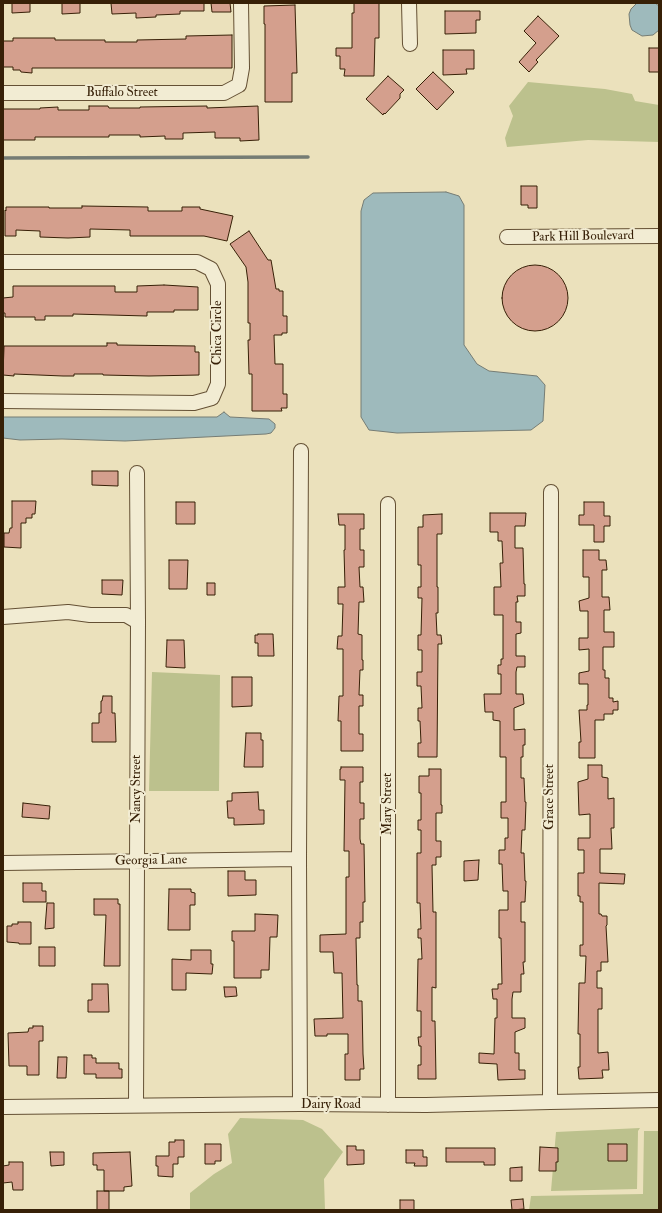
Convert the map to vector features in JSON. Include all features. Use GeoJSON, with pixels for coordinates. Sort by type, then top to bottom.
{"type":"FeatureCollection","features":[{"type":"Feature","properties":{"kind":"street","name":"Buffalo Street"},"geometry":{"type":"LineString","coordinates":[[3,93],[224,93],[239,85],[242,68],[241,3]]}},
{"type":"Feature","properties":{"kind":"street"},"geometry":{"type":"LineString","coordinates":[[409,3],[410,44]]}},
{"type":"Feature","properties":{"kind":"street","name":"Park Hill Boulevard"},"geometry":{"type":"LineString","coordinates":[[507,237],[659,236]]}},
{"type":"Feature","properties":{"kind":"street","name":"Chica Circle"},"geometry":{"type":"LineString","coordinates":[[3,262],[197,262],[211,269],[218,284],[218,384],[212,398],[194,403],[3,401]]}},
{"type":"Feature","properties":{"kind":"street"},"geometry":{"type":"LineString","coordinates":[[300,451],[300,1104]]}},
{"type":"Feature","properties":{"kind":"street","name":"Nancy Street"},"geometry":{"type":"LineString","coordinates":[[136,1105],[138,622],[137,473]]}},
{"type":"Feature","properties":{"kind":"street","name":"Grace Street"},"geometry":{"type":"LineString","coordinates":[[550,1102],[551,492]]}},
{"type":"Feature","properties":{"kind":"street","name":"Mary Street"},"geometry":{"type":"LineString","coordinates":[[388,504],[388,1104]]}},
{"type":"Feature","properties":{"kind":"street"},"geometry":{"type":"LineString","coordinates":[[3,617],[68,612],[90,615],[126,615],[138,622]]}},
{"type":"Feature","properties":{"kind":"street","name":"Georgia Lane"},"geometry":{"type":"LineString","coordinates":[[3,863],[299,859]]}},
{"type":"Feature","properties":{"kind":"street","name":"Dairy Road"},"geometry":{"type":"LineString","coordinates":[[3,1107],[300,1104],[426,1105],[659,1100]]}},
{"type":"Feature","properties":{"kind":"green space"},"geometry":{"type":"Polygon","coordinates":[[[528,82],[605,89],[632,94],[635,101],[659,105],[659,142],[588,140],[507,147],[505,138],[513,116],[509,106],[528,82]]]}},
{"type":"Feature","properties":{"kind":"green space"},"geometry":{"type":"Polygon","coordinates":[[[152,672],[220,675],[219,791],[149,791],[152,672]]]}},
{"type":"Feature","properties":{"kind":"green space"},"geometry":{"type":"Polygon","coordinates":[[[240,1118],[303,1120],[322,1129],[343,1152],[324,1179],[325,1210],[190,1210],[190,1193],[214,1174],[232,1163],[228,1134],[240,1118]]]}},
{"type":"Feature","properties":{"kind":"green space"},"geometry":{"type":"Polygon","coordinates":[[[640,1128],[638,1131],[637,1189],[551,1191],[556,1132],[640,1128]]]}},
{"type":"Feature","properties":{"kind":"green space"},"geometry":{"type":"Polygon","coordinates":[[[644,1131],[659,1131],[659,1210],[529,1210],[531,1196],[643,1194],[644,1131]]]}},
{"type":"Feature","properties":{"kind":"water"},"geometry":{"type":"Polygon","coordinates":[[[637,3],[655,3],[659,6],[659,30],[653,35],[642,36],[632,30],[629,14],[631,9],[637,3]]]}},
{"type":"Feature","properties":{"kind":"water"},"geometry":{"type":"Polygon","coordinates":[[[446,192],[459,196],[464,205],[464,345],[477,364],[489,371],[537,376],[545,385],[543,421],[531,430],[397,433],[369,430],[361,417],[361,211],[364,200],[373,193],[446,192]]]}},
{"type":"Feature","properties":{"kind":"water"},"geometry":{"type":"Polygon","coordinates":[[[224,412],[230,417],[269,419],[275,424],[275,428],[271,433],[266,434],[125,441],[62,439],[20,440],[3,438],[3,417],[217,417],[224,412]]]}},
{"type":"Feature","properties":{"kind":"building"},"geometry":{"type":"Polygon","coordinates":[[[12,3],[30,3],[30,12],[12,13],[12,3]]]}},
{"type":"Feature","properties":{"kind":"building"},"geometry":{"type":"Polygon","coordinates":[[[62,3],[80,3],[80,13],[62,14],[62,3]]]}},
{"type":"Feature","properties":{"kind":"building"},"geometry":{"type":"Polygon","coordinates":[[[111,3],[204,3],[204,11],[180,11],[180,14],[136,18],[136,13],[112,14],[111,3]]]}},
{"type":"Feature","properties":{"kind":"building"},"geometry":{"type":"Polygon","coordinates":[[[211,3],[230,3],[231,12],[212,12],[211,3]]]}},
{"type":"Feature","properties":{"kind":"building"},"geometry":{"type":"Polygon","coordinates":[[[354,3],[379,3],[379,38],[375,38],[374,76],[344,76],[345,69],[340,69],[340,56],[336,56],[336,48],[352,48],[352,13],[354,13],[354,3]]]}},
{"type":"Feature","properties":{"kind":"building"},"geometry":{"type":"Polygon","coordinates":[[[295,5],[297,73],[292,73],[292,102],[265,102],[264,6],[295,5]]]}},
{"type":"Feature","properties":{"kind":"building"},"geometry":{"type":"Polygon","coordinates":[[[445,11],[480,11],[480,20],[476,20],[476,33],[445,34],[445,11]]]}},
{"type":"Feature","properties":{"kind":"building"},"geometry":{"type":"Polygon","coordinates":[[[538,16],[559,36],[536,60],[538,62],[529,72],[519,62],[536,43],[524,31],[538,16]]]}},
{"type":"Feature","properties":{"kind":"building"},"geometry":{"type":"Polygon","coordinates":[[[232,35],[232,68],[32,68],[32,73],[13,70],[13,67],[3,67],[3,41],[13,41],[13,38],[55,38],[55,40],[105,40],[105,42],[137,42],[137,40],[186,39],[186,36],[232,35]]]}},
{"type":"Feature","properties":{"kind":"building"},"geometry":{"type":"Polygon","coordinates":[[[649,48],[659,48],[659,72],[649,72],[649,48]]]}},
{"type":"Feature","properties":{"kind":"building"},"geometry":{"type":"Polygon","coordinates":[[[443,50],[474,50],[474,69],[466,69],[467,74],[443,75],[443,50]]]}},
{"type":"Feature","properties":{"kind":"building"},"geometry":{"type":"Polygon","coordinates":[[[433,72],[454,92],[437,110],[416,89],[433,72]]]}},
{"type":"Feature","properties":{"kind":"building"},"geometry":{"type":"Polygon","coordinates":[[[388,76],[404,90],[400,94],[400,98],[383,115],[366,99],[388,76]]]}},
{"type":"Feature","properties":{"kind":"building"},"geometry":{"type":"Polygon","coordinates":[[[89,106],[108,106],[109,108],[140,108],[207,106],[207,108],[258,106],[259,140],[240,141],[240,138],[215,138],[215,132],[183,133],[183,139],[165,139],[165,136],[140,137],[140,135],[109,135],[109,137],[35,137],[35,140],[3,140],[3,109],[40,109],[58,107],[58,110],[89,110],[89,106]]]}},
{"type":"Feature","properties":{"kind":"building"},"geometry":{"type":"Polygon","coordinates":[[[521,186],[537,186],[537,208],[528,208],[528,205],[521,205],[521,186]]]}},
{"type":"Feature","properties":{"kind":"building"},"geometry":{"type":"Polygon","coordinates":[[[82,206],[148,207],[148,211],[182,211],[182,207],[200,207],[200,209],[233,216],[227,241],[204,236],[130,236],[130,230],[90,229],[90,237],[40,237],[40,231],[16,230],[16,236],[5,236],[6,207],[82,208],[82,206]]]}},
{"type":"Feature","properties":{"kind":"building"},"geometry":{"type":"Polygon","coordinates":[[[249,231],[268,260],[271,260],[276,289],[283,291],[283,316],[287,316],[287,333],[282,333],[282,335],[274,335],[275,364],[283,364],[283,394],[287,394],[287,408],[281,408],[282,411],[252,411],[252,374],[249,374],[248,340],[250,340],[250,323],[248,323],[248,282],[246,267],[230,244],[249,231]]]}},
{"type":"Feature","properties":{"kind":"building"},"geometry":{"type":"Polygon","coordinates":[[[535,265],[547,268],[558,275],[565,286],[568,298],[565,310],[558,321],[547,328],[535,331],[523,328],[512,321],[505,310],[502,298],[505,286],[512,275],[523,268],[535,265]]]}},
{"type":"Feature","properties":{"kind":"building"},"geometry":{"type":"Polygon","coordinates":[[[164,285],[198,287],[198,310],[147,312],[147,316],[73,314],[73,316],[45,316],[45,320],[35,320],[35,317],[5,317],[5,313],[3,313],[3,298],[13,297],[13,286],[115,286],[115,292],[137,292],[137,286],[164,285]]]}},
{"type":"Feature","properties":{"kind":"building"},"geometry":{"type":"Polygon","coordinates":[[[107,343],[117,343],[117,345],[195,346],[195,352],[199,352],[199,375],[3,375],[4,346],[107,346],[107,343]]]}},
{"type":"Feature","properties":{"kind":"building"},"geometry":{"type":"Polygon","coordinates":[[[92,471],[118,471],[118,486],[92,485],[92,471]]]}},
{"type":"Feature","properties":{"kind":"building"},"geometry":{"type":"Polygon","coordinates":[[[12,501],[36,501],[35,514],[32,514],[32,518],[26,518],[26,523],[21,523],[21,548],[4,547],[4,533],[9,533],[10,528],[12,528],[12,501]]]}},
{"type":"Feature","properties":{"kind":"building"},"geometry":{"type":"Polygon","coordinates":[[[176,502],[195,502],[195,524],[176,524],[176,502]]]}},
{"type":"Feature","properties":{"kind":"building"},"geometry":{"type":"Polygon","coordinates":[[[584,502],[604,502],[604,516],[610,516],[610,526],[604,526],[604,542],[594,542],[594,525],[579,525],[579,515],[584,515],[584,502]]]}},
{"type":"Feature","properties":{"kind":"building"},"geometry":{"type":"Polygon","coordinates":[[[490,513],[526,513],[525,526],[515,526],[515,548],[523,548],[525,584],[525,596],[517,596],[518,602],[516,602],[516,622],[521,622],[521,633],[516,634],[516,656],[525,656],[525,667],[517,667],[516,672],[516,694],[523,694],[524,704],[514,708],[514,730],[525,729],[525,745],[523,745],[523,757],[521,757],[521,778],[524,778],[526,802],[525,830],[522,830],[521,853],[524,853],[526,881],[525,902],[521,902],[521,922],[525,922],[525,962],[523,962],[524,974],[521,974],[521,992],[513,992],[512,999],[512,1018],[525,1018],[525,1028],[515,1032],[515,1053],[519,1053],[519,1070],[525,1070],[525,1079],[498,1080],[497,1064],[479,1063],[479,1053],[494,1054],[497,999],[493,999],[492,989],[498,989],[498,984],[502,984],[499,910],[508,910],[508,891],[503,891],[502,864],[499,864],[499,850],[505,850],[505,838],[508,838],[508,818],[501,818],[501,802],[506,802],[506,757],[500,757],[500,721],[493,720],[493,712],[485,712],[484,694],[501,694],[501,674],[498,674],[498,665],[501,665],[501,659],[503,659],[503,615],[494,615],[494,587],[501,587],[500,563],[503,563],[502,541],[498,541],[498,532],[490,532],[490,513]]]}},
{"type":"Feature","properties":{"kind":"building"},"geometry":{"type":"Polygon","coordinates":[[[338,514],[364,514],[364,529],[360,529],[360,550],[364,550],[364,567],[359,567],[360,587],[363,587],[364,602],[359,602],[358,634],[362,635],[363,670],[360,670],[359,695],[363,695],[363,706],[359,706],[359,734],[363,734],[363,751],[341,751],[341,721],[338,721],[339,696],[343,696],[343,649],[337,649],[338,636],[342,636],[343,604],[338,604],[338,587],[345,587],[345,525],[339,525],[338,514]]]}},
{"type":"Feature","properties":{"kind":"building"},"geometry":{"type":"Polygon","coordinates":[[[442,514],[442,534],[437,534],[437,635],[441,635],[442,644],[438,644],[437,757],[418,757],[418,743],[421,743],[418,708],[422,708],[421,686],[417,686],[417,672],[422,672],[422,650],[418,650],[418,635],[421,635],[422,598],[418,598],[418,587],[421,587],[421,565],[418,565],[418,527],[423,527],[423,515],[442,514]]]}},
{"type":"Feature","properties":{"kind":"building"},"geometry":{"type":"Polygon","coordinates":[[[583,550],[599,550],[599,560],[606,560],[607,570],[602,570],[602,597],[609,597],[610,610],[604,610],[604,632],[614,632],[614,647],[603,647],[603,670],[605,670],[605,678],[609,678],[609,698],[613,698],[613,702],[618,701],[618,710],[613,710],[613,714],[604,714],[604,720],[595,720],[595,758],[579,758],[579,742],[581,742],[579,710],[587,710],[588,684],[579,684],[579,673],[589,671],[589,649],[579,650],[579,638],[588,638],[588,611],[580,611],[579,601],[589,598],[589,577],[583,577],[583,550]]]}},
{"type":"Feature","properties":{"kind":"building"},"geometry":{"type":"Polygon","coordinates":[[[169,560],[188,560],[187,589],[169,589],[169,560]]]}},
{"type":"Feature","properties":{"kind":"building"},"geometry":{"type":"Polygon","coordinates":[[[102,580],[123,580],[122,595],[102,594],[102,580]]]}},
{"type":"Feature","properties":{"kind":"building"},"geometry":{"type":"Polygon","coordinates":[[[207,583],[215,583],[215,595],[207,595],[207,583]]]}},
{"type":"Feature","properties":{"kind":"building"},"geometry":{"type":"Polygon","coordinates":[[[273,634],[274,656],[258,656],[258,643],[255,643],[255,635],[273,634]]]}},
{"type":"Feature","properties":{"kind":"building"},"geometry":{"type":"Polygon","coordinates":[[[167,640],[184,640],[185,668],[166,667],[167,640]]]}},
{"type":"Feature","properties":{"kind":"building"},"geometry":{"type":"Polygon","coordinates":[[[232,677],[252,677],[252,706],[232,707],[232,677]]]}},
{"type":"Feature","properties":{"kind":"building"},"geometry":{"type":"Polygon","coordinates":[[[103,696],[112,696],[112,713],[115,713],[116,742],[92,742],[92,723],[99,723],[99,713],[101,713],[101,701],[103,696]]]}},
{"type":"Feature","properties":{"kind":"building"},"geometry":{"type":"Polygon","coordinates":[[[246,733],[261,733],[261,740],[263,740],[263,767],[244,767],[246,733]]]}},
{"type":"Feature","properties":{"kind":"building"},"geometry":{"type":"Polygon","coordinates":[[[588,765],[602,765],[602,777],[608,778],[608,799],[614,798],[614,828],[611,828],[612,849],[600,849],[600,873],[625,874],[624,884],[599,883],[599,914],[602,916],[607,916],[606,926],[608,962],[601,962],[601,971],[597,971],[597,988],[602,988],[602,1009],[598,1009],[598,1053],[608,1052],[609,1070],[602,1070],[603,1078],[579,1079],[579,983],[585,983],[586,956],[580,956],[580,945],[583,945],[583,902],[580,902],[580,896],[578,896],[578,873],[584,873],[584,850],[578,850],[578,838],[590,838],[590,814],[579,815],[578,782],[588,779],[588,765]]]}},
{"type":"Feature","properties":{"kind":"building"},"geometry":{"type":"Polygon","coordinates":[[[341,767],[363,767],[363,782],[360,782],[360,803],[364,803],[364,819],[360,819],[360,839],[361,844],[364,844],[365,902],[363,902],[363,922],[360,922],[360,938],[356,938],[358,1001],[362,1001],[364,1069],[360,1069],[360,1080],[345,1080],[345,1054],[348,1054],[348,1034],[327,1034],[327,1036],[315,1036],[314,1019],[343,1018],[342,973],[334,973],[333,952],[320,952],[320,935],[346,934],[346,877],[349,877],[349,851],[344,851],[345,780],[340,780],[341,767]]]}},
{"type":"Feature","properties":{"kind":"building"},"geometry":{"type":"Polygon","coordinates":[[[429,769],[441,769],[442,805],[442,813],[436,813],[436,841],[441,841],[441,857],[436,857],[436,865],[432,865],[433,912],[436,912],[436,988],[432,987],[432,1021],[435,1021],[436,1079],[418,1079],[418,1065],[421,1065],[421,1046],[419,1046],[418,1037],[421,1037],[421,1011],[417,1011],[418,959],[422,959],[421,938],[418,938],[418,929],[421,929],[420,903],[417,903],[417,853],[421,853],[421,830],[418,830],[418,820],[421,820],[421,793],[419,793],[419,776],[429,776],[429,769]]]}},
{"type":"Feature","properties":{"kind":"building"},"geometry":{"type":"Polygon","coordinates":[[[258,792],[259,810],[264,810],[264,824],[234,825],[234,818],[228,818],[227,801],[232,801],[232,793],[258,792]]]}},
{"type":"Feature","properties":{"kind":"building"},"geometry":{"type":"Polygon","coordinates":[[[23,803],[50,806],[49,819],[22,817],[23,803]]]}},
{"type":"Feature","properties":{"kind":"building"},"geometry":{"type":"Polygon","coordinates":[[[479,860],[478,880],[464,881],[464,861],[479,860]]]}},
{"type":"Feature","properties":{"kind":"building"},"geometry":{"type":"Polygon","coordinates":[[[228,871],[245,871],[245,880],[256,880],[256,895],[228,896],[228,871]]]}},
{"type":"Feature","properties":{"kind":"building"},"geometry":{"type":"Polygon","coordinates":[[[23,883],[42,883],[42,891],[46,891],[46,902],[23,902],[23,883]]]}},
{"type":"Feature","properties":{"kind":"building"},"geometry":{"type":"Polygon","coordinates":[[[169,889],[191,889],[191,892],[195,893],[195,905],[190,905],[190,930],[168,930],[169,889]]]}},
{"type":"Feature","properties":{"kind":"building"},"geometry":{"type":"Polygon","coordinates":[[[94,899],[118,899],[118,904],[120,904],[120,966],[104,966],[106,915],[94,915],[94,899]]]}},
{"type":"Feature","properties":{"kind":"building"},"geometry":{"type":"Polygon","coordinates":[[[47,903],[54,903],[54,928],[45,929],[47,903]]]}},
{"type":"Feature","properties":{"kind":"building"},"geometry":{"type":"Polygon","coordinates":[[[255,914],[278,915],[277,937],[270,937],[269,970],[261,970],[261,978],[234,978],[234,941],[232,941],[232,931],[255,931],[255,914]]]}},
{"type":"Feature","properties":{"kind":"building"},"geometry":{"type":"Polygon","coordinates":[[[18,922],[31,922],[31,944],[7,942],[7,926],[18,924],[18,922]]]}},
{"type":"Feature","properties":{"kind":"building"},"geometry":{"type":"Polygon","coordinates":[[[39,947],[55,947],[55,966],[39,966],[39,947]]]}},
{"type":"Feature","properties":{"kind":"building"},"geometry":{"type":"Polygon","coordinates":[[[191,950],[211,950],[211,964],[213,964],[212,974],[186,973],[186,990],[172,990],[172,959],[191,960],[191,950]]]}},
{"type":"Feature","properties":{"kind":"building"},"geometry":{"type":"Polygon","coordinates":[[[92,984],[108,984],[109,1012],[88,1012],[88,1000],[92,1000],[92,984]]]}},
{"type":"Feature","properties":{"kind":"building"},"geometry":{"type":"Polygon","coordinates":[[[224,987],[236,987],[237,996],[225,997],[224,987]]]}},
{"type":"Feature","properties":{"kind":"building"},"geometry":{"type":"Polygon","coordinates":[[[33,1026],[43,1026],[43,1041],[39,1041],[39,1075],[27,1075],[27,1066],[9,1066],[8,1033],[28,1032],[29,1028],[33,1028],[33,1026]]]}},
{"type":"Feature","properties":{"kind":"building"},"geometry":{"type":"Polygon","coordinates":[[[84,1055],[92,1055],[92,1058],[96,1058],[96,1063],[119,1063],[119,1069],[122,1069],[122,1078],[96,1078],[96,1074],[84,1074],[84,1055]]]}},
{"type":"Feature","properties":{"kind":"building"},"geometry":{"type":"Polygon","coordinates":[[[58,1057],[67,1057],[66,1078],[57,1078],[58,1057]]]}},
{"type":"Feature","properties":{"kind":"building"},"geometry":{"type":"Polygon","coordinates":[[[175,1140],[184,1140],[184,1157],[178,1157],[178,1164],[173,1164],[173,1177],[158,1176],[156,1156],[169,1156],[169,1142],[175,1142],[175,1140]]]}},
{"type":"Feature","properties":{"kind":"building"},"geometry":{"type":"Polygon","coordinates":[[[205,1144],[221,1144],[221,1161],[215,1161],[215,1164],[205,1164],[205,1144]]]}},
{"type":"Feature","properties":{"kind":"building"},"geometry":{"type":"Polygon","coordinates":[[[608,1144],[627,1144],[627,1161],[608,1161],[608,1144]]]}},
{"type":"Feature","properties":{"kind":"building"},"geometry":{"type":"Polygon","coordinates":[[[347,1146],[356,1146],[356,1150],[364,1150],[364,1164],[347,1165],[347,1146]]]}},
{"type":"Feature","properties":{"kind":"building"},"geometry":{"type":"Polygon","coordinates":[[[540,1147],[558,1148],[558,1162],[556,1162],[556,1171],[539,1171],[540,1147]]]}},
{"type":"Feature","properties":{"kind":"building"},"geometry":{"type":"Polygon","coordinates":[[[446,1148],[495,1148],[495,1165],[484,1165],[484,1162],[446,1162],[446,1148]]]}},
{"type":"Feature","properties":{"kind":"building"},"geometry":{"type":"Polygon","coordinates":[[[406,1150],[423,1150],[423,1157],[427,1157],[427,1166],[414,1166],[415,1163],[406,1163],[406,1150]]]}},
{"type":"Feature","properties":{"kind":"building"},"geometry":{"type":"Polygon","coordinates":[[[50,1152],[64,1152],[64,1165],[51,1166],[50,1152]]]}},
{"type":"Feature","properties":{"kind":"building"},"geometry":{"type":"Polygon","coordinates":[[[130,1152],[132,1186],[124,1187],[124,1191],[104,1191],[104,1170],[97,1170],[97,1165],[93,1165],[93,1153],[130,1152]]]}},
{"type":"Feature","properties":{"kind":"building"},"geometry":{"type":"Polygon","coordinates":[[[9,1162],[23,1162],[23,1190],[13,1190],[12,1182],[3,1183],[3,1166],[9,1165],[9,1162]]]}},
{"type":"Feature","properties":{"kind":"building"},"geometry":{"type":"Polygon","coordinates":[[[522,1167],[522,1181],[510,1181],[510,1168],[522,1167]]]}},
{"type":"Feature","properties":{"kind":"building"},"geometry":{"type":"Polygon","coordinates":[[[97,1191],[109,1191],[109,1210],[97,1210],[97,1191]]]}},
{"type":"Feature","properties":{"kind":"building"},"geometry":{"type":"Polygon","coordinates":[[[523,1199],[524,1209],[512,1210],[511,1200],[523,1199]]]}},
{"type":"Feature","properties":{"kind":"building"},"geometry":{"type":"Polygon","coordinates":[[[400,1200],[414,1200],[414,1210],[400,1210],[400,1200]]]}},
{"type":"Feature","properties":{"kind":"waterway"},"geometry":{"type":"LineString","coordinates":[[3,158],[308,157]]}}]}
